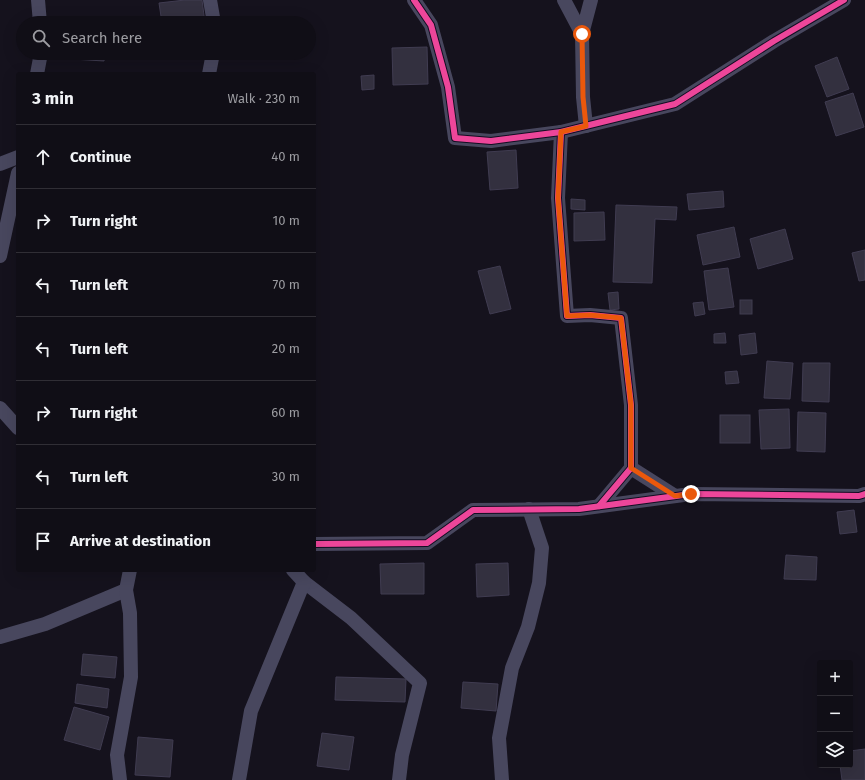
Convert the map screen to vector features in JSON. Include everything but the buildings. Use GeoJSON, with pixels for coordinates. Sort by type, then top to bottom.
{"type":"FeatureCollection","features":[{"type":"Feature","properties":{"kind":"street"},"geometry":{"type":"LineString","coordinates":[[38,0],[39,16]]}},
{"type":"Feature","properties":{"kind":"street"},"geometry":{"type":"LineString","coordinates":[[210,0],[213,16]]}},
{"type":"Feature","properties":{"kind":"street"},"geometry":{"type":"LineString","coordinates":[[414,0],[431,25],[448,87],[455,138],[491,141],[561,132],[675,104],[774,41],[844,0]]}},
{"type":"Feature","properties":{"kind":"street"},"geometry":{"type":"LineString","coordinates":[[564,0],[582,34]]}},
{"type":"Feature","properties":{"kind":"street"},"geometry":{"type":"LineString","coordinates":[[586,126],[583,97],[582,34],[591,0]]}},
{"type":"Feature","properties":{"kind":"street"},"geometry":{"type":"LineString","coordinates":[[37,72],[40,60]]}},
{"type":"Feature","properties":{"kind":"street"},"geometry":{"type":"LineString","coordinates":[[209,72],[212,60]]}},
{"type":"Feature","properties":{"kind":"street"},"geometry":{"type":"LineString","coordinates":[[561,132],[558,198],[567,316],[590,315],[621,318],[631,405],[631,468],[599,506]]}},
{"type":"Feature","properties":{"kind":"street"},"geometry":{"type":"LineString","coordinates":[[0,164],[16,158]]}},
{"type":"Feature","properties":{"kind":"street"},"geometry":{"type":"LineString","coordinates":[[0,256],[16,182]]}},
{"type":"Feature","properties":{"kind":"street"},"geometry":{"type":"LineString","coordinates":[[0,408],[16,426]]}},
{"type":"Feature","properties":{"kind":"street"},"geometry":{"type":"LineString","coordinates":[[631,468],[675,496]]}},
{"type":"Feature","properties":{"kind":"street"},"geometry":{"type":"LineString","coordinates":[[316,544],[427,544],[473,510],[579,509],[691,494],[851,496],[865,494]]}},
{"type":"Feature","properties":{"kind":"street"},"geometry":{"type":"LineString","coordinates":[[502,780],[499,738],[512,668],[528,627],[539,583],[542,548],[529,509]]}},
{"type":"Feature","properties":{"kind":"street"},"geometry":{"type":"LineString","coordinates":[[120,780],[116,755],[131,677],[130,613],[126,590],[130,572]]}},
{"type":"Feature","properties":{"kind":"street"},"geometry":{"type":"LineString","coordinates":[[295,572],[304,582],[351,618],[420,683],[402,755],[399,780]]}},
{"type":"Feature","properties":{"kind":"street"},"geometry":{"type":"LineString","coordinates":[[239,780],[251,711],[304,582]]}},
{"type":"Feature","properties":{"kind":"street"},"geometry":{"type":"LineString","coordinates":[[0,637],[45,624],[126,590]]}},
{"type":"Feature","properties":{"kind":"cycle path"},"geometry":{"type":"LineString","coordinates":[[414,0],[431,25],[448,87],[455,138],[491,141],[561,132],[675,104],[774,41],[844,0]]}},
{"type":"Feature","properties":{"kind":"cycle path"},"geometry":{"type":"LineString","coordinates":[[561,132],[558,198],[567,316],[590,315],[621,318],[631,405],[631,468],[599,506]]}},
{"type":"Feature","properties":{"kind":"cycle path"},"geometry":{"type":"LineString","coordinates":[[316,544],[427,543],[473,510],[579,509],[691,494],[859,496],[865,494]]}},
{"type":"Feature","properties":{"kind":"route"},"geometry":{"type":"LineString","coordinates":[[582,34],[583,97],[586,126],[561,132],[558,198],[567,316],[590,315],[621,318],[631,405],[631,468],[675,496],[691,494]]}}]}
